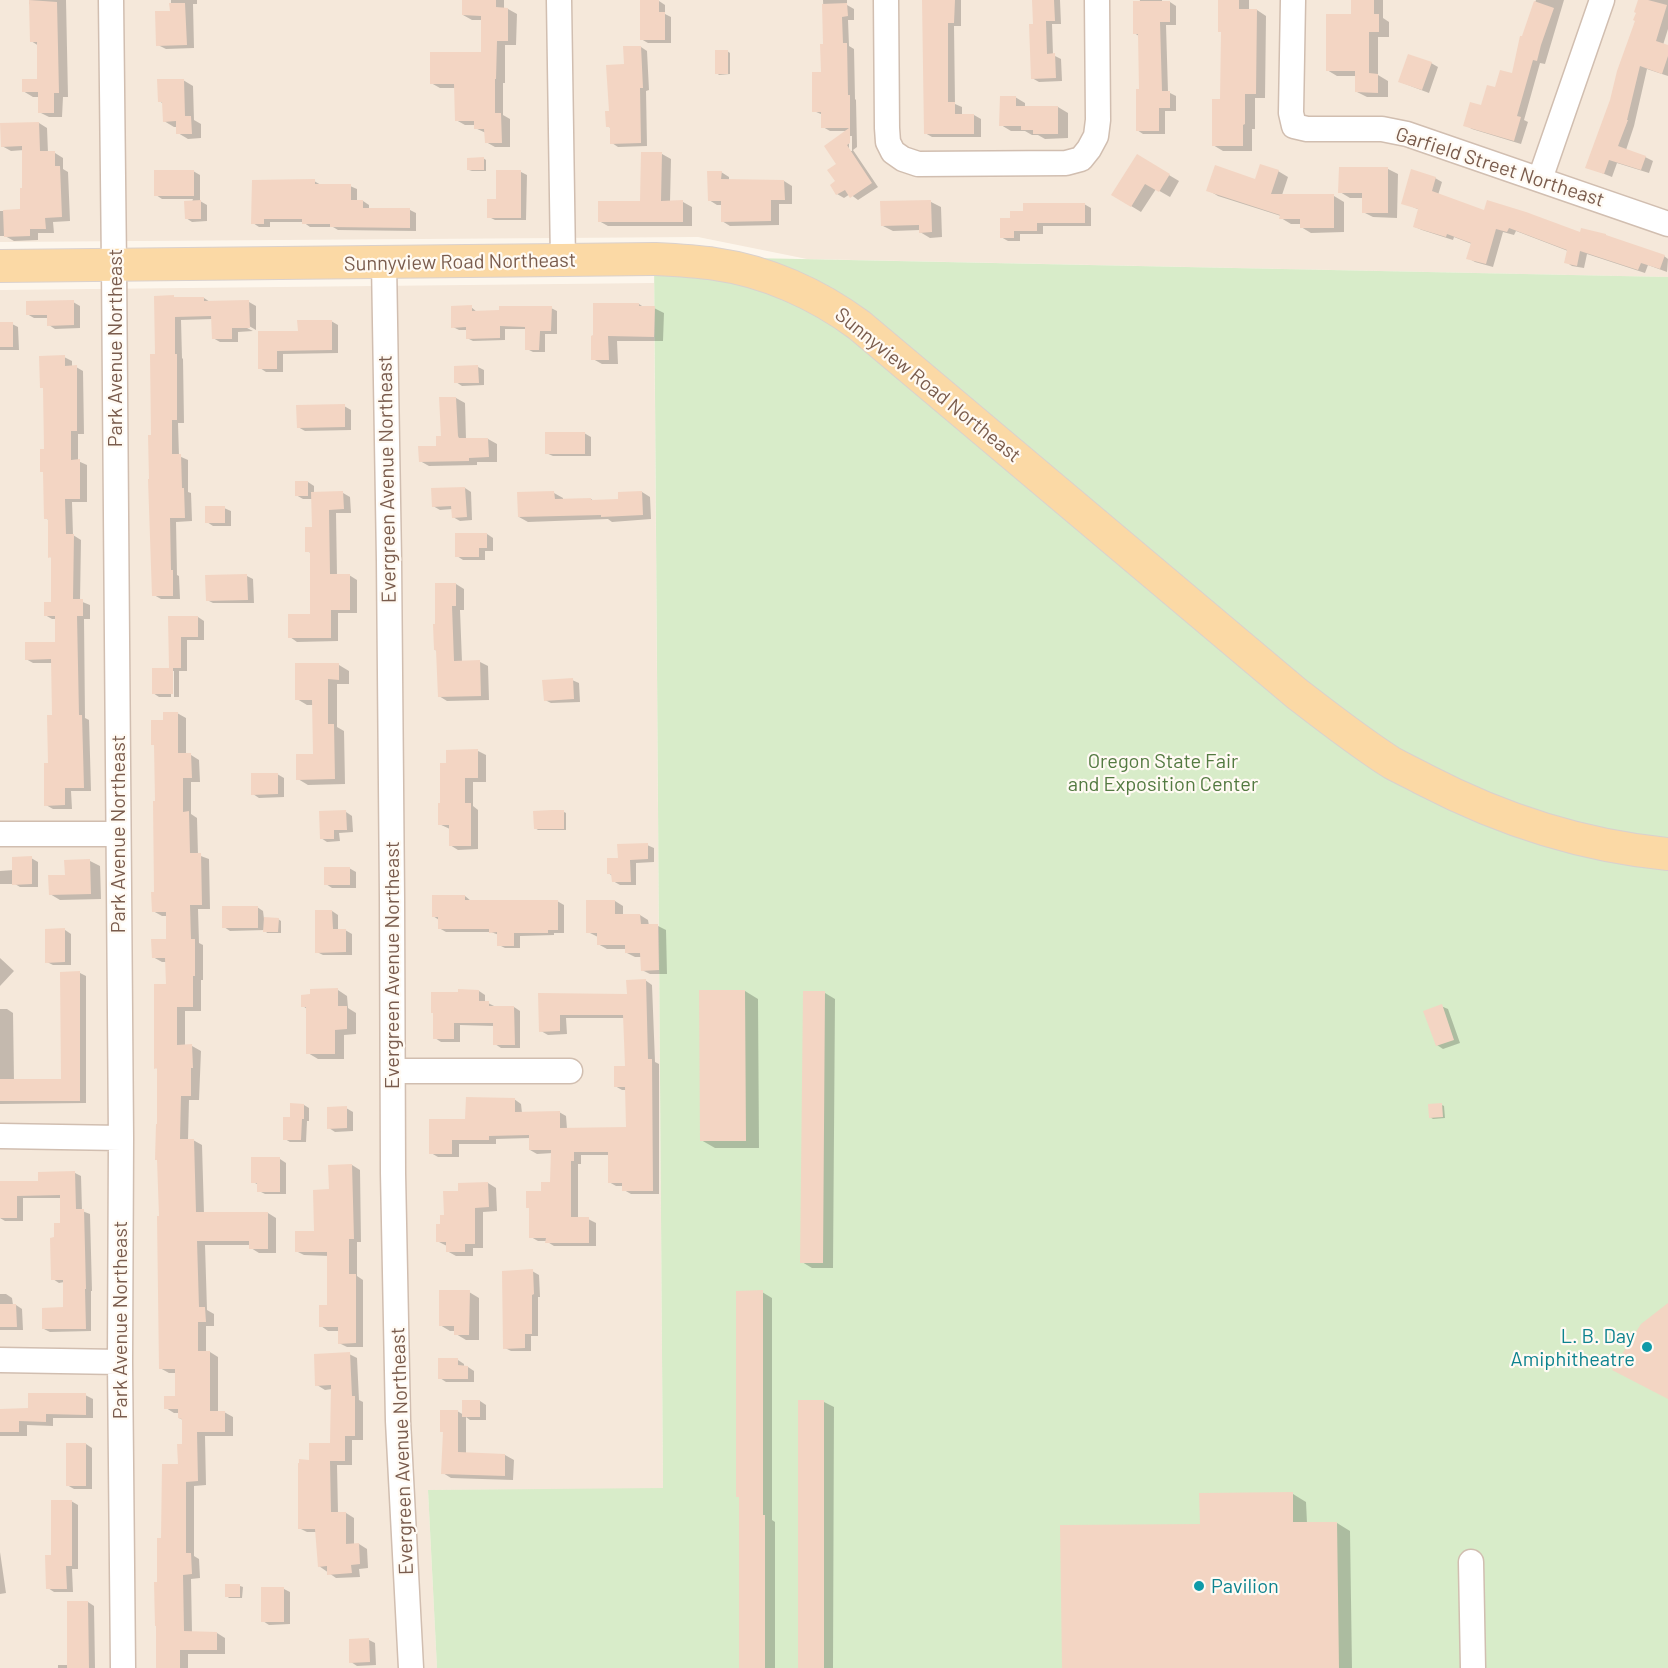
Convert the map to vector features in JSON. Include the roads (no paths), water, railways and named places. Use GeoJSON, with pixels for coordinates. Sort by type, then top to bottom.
{"type":"FeatureCollection","features":[{"type":"Feature","properties":{"kind":"main road","name":"Sunnyview Road Northeast"},"geometry":{"type":"LineString","coordinates":[[0,266],[654,259],[715,264],[767,277],[812,295],[838,309],[1296,693],[1373,750],[1453,794],[1517,821],[1604,845],[1668,854]]}},
{"type":"Feature","properties":{"kind":"street","name":"Park Avenue Northeast"},"geometry":{"type":"LineString","coordinates":[[111,0],[121,1138],[120,1362],[123,1668]]}},
{"type":"Feature","properties":{"kind":"street"},"geometry":{"type":"LineString","coordinates":[[559,0],[563,261]]}},
{"type":"Feature","properties":{"kind":"street"},"geometry":{"type":"LineString","coordinates":[[886,0],[888,142],[893,152],[903,159],[918,164],[1066,163],[1081,159],[1096,136],[1098,120],[1097,0]]}},
{"type":"Feature","properties":{"kind":"street","name":"Garfield Street Northeast"},"geometry":{"type":"LineString","coordinates":[[1293,0],[1291,113],[1294,126],[1307,129],[1392,130],[1668,224]]}},
{"type":"Feature","properties":{"kind":"street"},"geometry":{"type":"LineString","coordinates":[[1540,179],[1602,0]]}},
{"type":"Feature","properties":{"kind":"street","name":"Evergreen Avenue Northeast"},"geometry":{"type":"LineString","coordinates":[[384,262],[390,596],[393,1173],[398,1421],[411,1668]]}},
{"type":"Feature","properties":{"kind":"street"},"geometry":{"type":"LineString","coordinates":[[0,834],[118,834]]}},
{"type":"Feature","properties":{"kind":"street"},"geometry":{"type":"LineString","coordinates":[[393,1071],[570,1071]]}},
{"type":"Feature","properties":{"kind":"street"},"geometry":{"type":"LineString","coordinates":[[0,1136],[121,1138]]}},
{"type":"Feature","properties":{"kind":"street"},"geometry":{"type":"LineString","coordinates":[[0,1360],[120,1362]]}},
{"type":"Feature","properties":{"kind":"street"},"geometry":{"type":"LineString","coordinates":[[1471,1562],[1473,1668]]}},
{"type":"Feature","properties":{"kind":"place","name":"L. B. Day Amiphitheatre"},"geometry":{"type":"Point","coordinates":[1647,1347]}},
{"type":"Feature","properties":{"kind":"place","name":"Pavilion"},"geometry":{"type":"Point","coordinates":[1199,1586]}},
{"type":"Feature","properties":{"kind":"park label","name":"Oregon State Fair and Exposition Center"},"geometry":{"type":"Point","coordinates":[1163,772]}}]}
